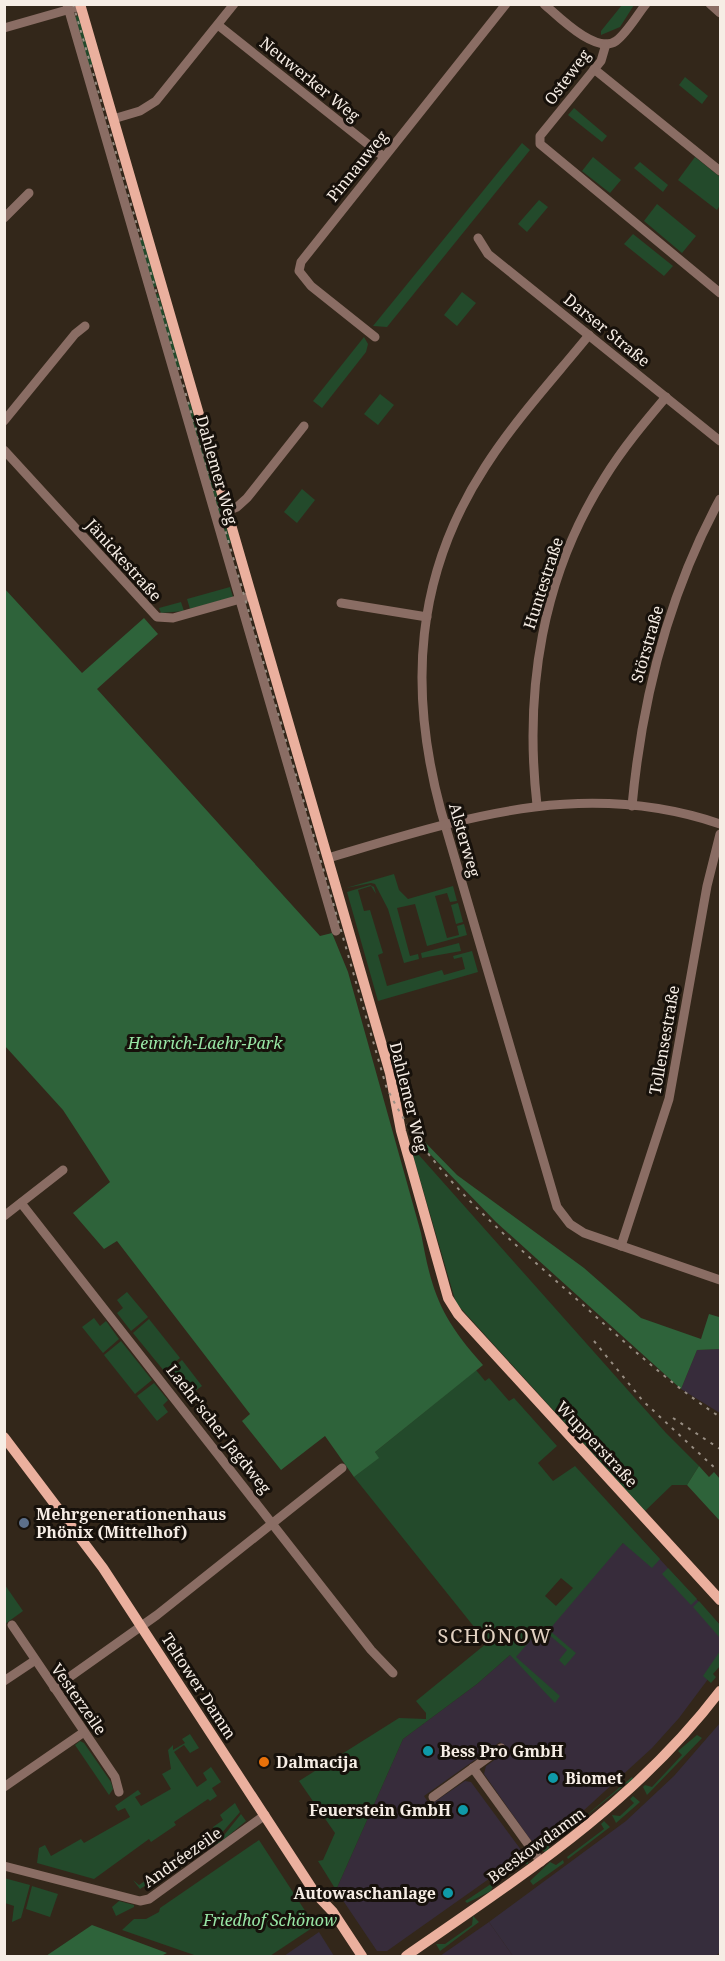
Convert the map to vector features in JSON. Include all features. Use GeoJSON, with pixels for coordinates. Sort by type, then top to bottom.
{"type":"FeatureCollection","features":[{"type":"Feature","properties":{"kind":"main road","name":"Dahlemer Weg"},"geometry":{"type":"LineString","coordinates":[[80,5],[390,1073],[404,1140],[453,1307]]}},
{"type":"Feature","properties":{"kind":"main road","name":"Wupperstraße"},"geometry":{"type":"LineString","coordinates":[[453,1307],[720,1600]]}},
{"type":"Feature","properties":{"kind":"main road","name":"Teltower Damm"},"geometry":{"type":"LineString","coordinates":[[4,1437],[72,1524],[142,1626],[315,1893],[333,1912],[362,1956]]}},
{"type":"Feature","properties":{"kind":"main road","name":"Beeskowdamm"},"geometry":{"type":"LineString","coordinates":[[406,1956],[591,1825],[635,1787],[675,1747],[720,1691]]}},
{"type":"Feature","properties":{"kind":"street","name":"Pinnauweg"},"geometry":{"type":"LineString","coordinates":[[375,337],[311,286],[301,274],[300,266],[305,255],[506,4]]}},
{"type":"Feature","properties":{"kind":"street"},"geometry":{"type":"LineString","coordinates":[[544,4],[587,39],[606,44]]}},
{"type":"Feature","properties":{"kind":"street","name":"Osteweg"},"geometry":{"type":"LineString","coordinates":[[646,4],[615,41],[606,44],[601,61],[540,136],[540,144],[720,293]]}},
{"type":"Feature","properties":{"kind":"street"},"geometry":{"type":"LineString","coordinates":[[710,4],[720,13]]}},
{"type":"Feature","properties":{"kind":"street"},"geometry":{"type":"LineString","coordinates":[[4,28],[80,5]]}},
{"type":"Feature","properties":{"kind":"street"},"geometry":{"type":"LineString","coordinates":[[100,121],[152,105],[234,5]]}},
{"type":"Feature","properties":{"kind":"street","name":"Dahlemer Weg"},"geometry":{"type":"LineString","coordinates":[[68,7],[253,653],[336,932]]}},
{"type":"Feature","properties":{"kind":"street","name":"Neuwerker Weg"},"geometry":{"type":"LineString","coordinates":[[218,25],[384,157]]}},
{"type":"Feature","properties":{"kind":"street"},"geometry":{"type":"LineString","coordinates":[[86,72],[98,68]]}},
{"type":"Feature","properties":{"kind":"street"},"geometry":{"type":"LineString","coordinates":[[594,69],[720,171]]}},
{"type":"Feature","properties":{"kind":"street"},"geometry":{"type":"LineString","coordinates":[[113,165],[126,162]]}},
{"type":"Feature","properties":{"kind":"street"},"geometry":{"type":"LineString","coordinates":[[121,192],[133,188]]}},
{"type":"Feature","properties":{"kind":"street"},"geometry":{"type":"LineString","coordinates":[[4,218],[28,193]]}},
{"type":"Feature","properties":{"kind":"street"},"geometry":{"type":"LineString","coordinates":[[134,237],[146,233]]}},
{"type":"Feature","properties":{"kind":"street","name":"Darser Straße"},"geometry":{"type":"LineString","coordinates":[[478,238],[488,254],[720,441]]}},
{"type":"Feature","properties":{"kind":"street"},"geometry":{"type":"LineString","coordinates":[[149,293],[162,289]]}},
{"type":"Feature","properties":{"kind":"street"},"geometry":{"type":"LineString","coordinates":[[4,421],[75,334],[85,326]]}},
{"type":"Feature","properties":{"kind":"street","name":"Alsterweg"},"geometry":{"type":"LineString","coordinates":[[589,335],[507,436],[476,482],[441,558],[421,656],[421,710],[425,748],[554,1201],[560,1212],[574,1227],[621,1246],[720,1280]]}},
{"type":"Feature","properties":{"kind":"street"},"geometry":{"type":"LineString","coordinates":[[172,372],[185,368]]}},
{"type":"Feature","properties":{"kind":"street","name":"Huntestraße"},"geometry":{"type":"LineString","coordinates":[[537,805],[532,744],[533,703],[539,645],[552,592],[574,532],[599,486],[628,442],[666,397]]}},
{"type":"Feature","properties":{"kind":"street","name":"Dahlemer Weg"},"geometry":{"type":"LineString","coordinates":[[181,401],[194,398]]}},
{"type":"Feature","properties":{"kind":"street"},"geometry":{"type":"LineString","coordinates":[[227,511],[237,507],[247,498],[304,426]]}},
{"type":"Feature","properties":{"kind":"street","name":"Jänickestraße"},"geometry":{"type":"LineString","coordinates":[[4,450],[157,617],[173,618],[251,596]]}},
{"type":"Feature","properties":{"kind":"street","name":"Störstraße"},"geometry":{"type":"LineString","coordinates":[[632,806],[642,724],[660,648],[690,563],[720,499]]}},
{"type":"Feature","properties":{"kind":"street","name":"Dahlemer Weg"},"geometry":{"type":"LineString","coordinates":[[224,548],[236,544]]}},
{"type":"Feature","properties":{"kind":"street"},"geometry":{"type":"LineString","coordinates":[[341,603],[427,618]]}},
{"type":"Feature","properties":{"kind":"street"},"geometry":{"type":"LineString","coordinates":[[248,635],[262,631]]}},
{"type":"Feature","properties":{"kind":"street"},"geometry":{"type":"LineString","coordinates":[[253,653],[267,649]]}},
{"type":"Feature","properties":{"kind":"street"},"geometry":{"type":"LineString","coordinates":[[260,677],[274,672]]}},
{"type":"Feature","properties":{"kind":"street"},"geometry":{"type":"LineString","coordinates":[[267,700],[280,696]]}},
{"type":"Feature","properties":{"kind":"street"},"geometry":{"type":"LineString","coordinates":[[271,713],[284,709]]}},
{"type":"Feature","properties":{"kind":"street"},"geometry":{"type":"LineString","coordinates":[[289,775],[302,771]]}},
{"type":"Feature","properties":{"kind":"street"},"geometry":{"type":"LineString","coordinates":[[328,858],[445,824],[537,805],[586,803],[632,806],[682,814],[720,824]]}},
{"type":"Feature","properties":{"kind":"street","name":"Tollensestraße"},"geometry":{"type":"LineString","coordinates":[[621,1246],[669,1099],[707,886],[720,834]]}},
{"type":"Feature","properties":{"kind":"street"},"geometry":{"type":"LineString","coordinates":[[308,841],[321,837]]}},
{"type":"Feature","properties":{"kind":"street"},"geometry":{"type":"LineString","coordinates":[[325,898],[338,895]]}},
{"type":"Feature","properties":{"kind":"street"},"geometry":{"type":"LineString","coordinates":[[4,1216],[63,1170]]}},
{"type":"Feature","properties":{"kind":"street","name":"Laehr'scher Jagdweg"},"geometry":{"type":"LineString","coordinates":[[21,1203],[274,1522],[371,1650],[393,1673]]}},
{"type":"Feature","properties":{"kind":"street"},"geometry":{"type":"LineString","coordinates":[[54,1688],[142,1626],[342,1468]]}},
{"type":"Feature","properties":{"kind":"street","name":"Vesterzeile"},"geometry":{"type":"LineString","coordinates":[[12,1625],[34,1661],[115,1777],[119,1792]]}},
{"type":"Feature","properties":{"kind":"street"},"geometry":{"type":"LineString","coordinates":[[4,1681],[34,1661]]}},
{"type":"Feature","properties":{"kind":"street"},"geometry":{"type":"LineString","coordinates":[[4,1787],[84,1732]]}},
{"type":"Feature","properties":{"kind":"street"},"geometry":{"type":"LineString","coordinates":[[433,1797],[501,1748]]}},
{"type":"Feature","properties":{"kind":"street"},"geometry":{"type":"LineString","coordinates":[[473,1768],[541,1862]]}},
{"type":"Feature","properties":{"kind":"street","name":"Andréezeile"},"geometry":{"type":"LineString","coordinates":[[4,1866],[140,1901],[149,1899],[266,1815]]}},
{"type":"Feature","properties":{"kind":"shaded area"},"geometry":{"type":"Polygon","coordinates":[[[720,1349],[720,1413],[681,1389],[697,1350],[720,1349]]]}},
{"type":"Feature","properties":{"kind":"shaded area"},"geometry":{"type":"Polygon","coordinates":[[[635,1532],[720,1625],[720,1663],[679,1718],[652,1748],[582,1812],[535,1846],[484,1774],[486,1766],[507,1751],[500,1742],[424,1796],[430,1805],[465,1781],[471,1782],[524,1854],[387,1951],[377,1951],[336,1890],[403,1739],[477,1684],[510,1655],[556,1606],[635,1532]]]}},
{"type":"Feature","properties":{"kind":"shaded area"},"geometry":{"type":"Polygon","coordinates":[[[720,1723],[720,1952],[716,1956],[513,1956],[489,1922],[626,1821],[674,1776],[720,1723]]]}},
{"type":"Feature","properties":{"kind":"shaded area"},"geometry":{"type":"Polygon","coordinates":[[[489,1922],[513,1956],[440,1956],[489,1922]]]}},
{"type":"Feature","properties":{"kind":"shaded area"},"geometry":{"type":"Polygon","coordinates":[[[319,1932],[334,1956],[284,1956],[319,1932]]]}},
{"type":"Feature","properties":{"kind":"green space"},"geometry":{"type":"Polygon","coordinates":[[[622,5],[634,5],[620,27],[601,35],[601,31],[622,5]]]}},
{"type":"Feature","properties":{"kind":"green space"},"geometry":{"type":"Polygon","coordinates":[[[79,15],[93,64],[89,67],[75,17],[79,15]]]}},
{"type":"Feature","properties":{"kind":"green space"},"geometry":{"type":"Polygon","coordinates":[[[685,77],[708,96],[702,104],[679,85],[685,77]]]}},
{"type":"Feature","properties":{"kind":"green space"},"geometry":{"type":"Polygon","coordinates":[[[574,108],[607,136],[602,142],[568,115],[574,108]]]}},
{"type":"Feature","properties":{"kind":"green space"},"geometry":{"type":"Polygon","coordinates":[[[522,143],[530,150],[387,327],[373,326],[522,143]]]}},
{"type":"Feature","properties":{"kind":"green space"},"geometry":{"type":"Polygon","coordinates":[[[593,157],[621,180],[610,193],[582,171],[593,157]]]}},
{"type":"Feature","properties":{"kind":"green space"},"geometry":{"type":"Polygon","coordinates":[[[695,157],[720,177],[720,205],[717,210],[678,180],[695,157]]]}},
{"type":"Feature","properties":{"kind":"green space"},"geometry":{"type":"Polygon","coordinates":[[[640,162],[668,185],[663,192],[634,168],[640,162]]]}},
{"type":"Feature","properties":{"kind":"green space"},"geometry":{"type":"Polygon","coordinates":[[[539,200],[548,207],[527,232],[518,224],[539,200]]]}},
{"type":"Feature","properties":{"kind":"green space"},"geometry":{"type":"Polygon","coordinates":[[[657,204],[696,236],[682,253],[644,221],[657,204]]]}},
{"type":"Feature","properties":{"kind":"green space"},"geometry":{"type":"Polygon","coordinates":[[[633,234],[673,266],[664,276],[624,244],[633,234]]]}},
{"type":"Feature","properties":{"kind":"green space"},"geometry":{"type":"Polygon","coordinates":[[[143,239],[158,285],[152,289],[139,241],[143,239]]]}},
{"type":"Feature","properties":{"kind":"green space"},"geometry":{"type":"Polygon","coordinates":[[[462,292],[476,303],[457,326],[444,315],[462,292]]]}},
{"type":"Feature","properties":{"kind":"green space"},"geometry":{"type":"Polygon","coordinates":[[[158,293],[180,367],[175,367],[155,295],[158,293]]]}},
{"type":"Feature","properties":{"kind":"green space"},"geometry":{"type":"Polygon","coordinates":[[[364,337],[368,344],[366,352],[322,408],[313,401],[364,337]]]}},
{"type":"Feature","properties":{"kind":"green space"},"geometry":{"type":"Polygon","coordinates":[[[380,394],[394,405],[378,425],[364,414],[380,394]]]}},
{"type":"Feature","properties":{"kind":"green space"},"geometry":{"type":"Polygon","coordinates":[[[190,402],[231,543],[228,544],[187,403],[190,402]]]}},
{"type":"Feature","properties":{"kind":"green space"},"geometry":{"type":"Polygon","coordinates":[[[302,489],[315,500],[297,523],[284,512],[302,489]]]}},
{"type":"Feature","properties":{"kind":"green space"},"geometry":{"type":"Polygon","coordinates":[[[230,587],[233,597],[190,609],[187,599],[230,587]]]}},
{"type":"Feature","properties":{"kind":"green space","name":"Heinrich-Laehr-Park"},"geometry":{"type":"Polygon","coordinates":[[[4,588],[82,673],[144,618],[158,634],[97,689],[320,936],[332,933],[348,972],[421,1233],[434,1289],[457,1333],[483,1365],[375,1452],[379,1458],[354,1477],[325,1436],[281,1470],[242,1421],[250,1414],[117,1241],[104,1249],[73,1213],[110,1182],[63,1110],[5,1046],[4,588]]]}},
{"type":"Feature","properties":{"kind":"green space"},"geometry":{"type":"Polygon","coordinates":[[[181,602],[184,611],[161,613],[159,608],[181,602]]]}},
{"type":"Feature","properties":{"kind":"green space"},"geometry":{"type":"Polygon","coordinates":[[[394,874],[399,890],[408,899],[453,886],[457,901],[450,902],[447,893],[435,896],[447,938],[459,935],[457,926],[464,924],[467,935],[427,946],[415,904],[397,908],[410,956],[418,954],[419,959],[404,963],[388,909],[375,884],[346,888],[394,874]]]}},
{"type":"Feature","properties":{"kind":"green space"},"geometry":{"type":"Polygon","coordinates":[[[370,885],[374,887],[376,894],[371,886],[358,890],[364,911],[370,910],[383,953],[378,955],[387,986],[442,970],[444,975],[465,969],[462,957],[454,959],[453,956],[472,951],[478,972],[378,1001],[347,892],[370,885]]]}},
{"type":"Feature","properties":{"kind":"green space"},"geometry":{"type":"Polygon","coordinates":[[[458,903],[463,922],[456,924],[451,905],[458,903]]]}},
{"type":"Feature","properties":{"kind":"green space"},"geometry":{"type":"Polygon","coordinates":[[[459,943],[461,951],[422,958],[421,953],[459,943]]]}},
{"type":"Feature","properties":{"kind":"green space"},"geometry":{"type":"Polygon","coordinates":[[[418,1135],[457,1175],[584,1268],[641,1318],[701,1339],[709,1314],[719,1317],[720,1349],[697,1350],[681,1389],[496,1222],[428,1152],[418,1135]]]}},
{"type":"Feature","properties":{"kind":"green space"},"geometry":{"type":"Polygon","coordinates":[[[410,1145],[666,1433],[699,1466],[687,1485],[672,1485],[645,1511],[456,1303],[410,1145]]]}},
{"type":"Feature","properties":{"kind":"green space"},"geometry":{"type":"Polygon","coordinates":[[[127,1292],[148,1317],[131,1331],[117,1313],[123,1308],[117,1300],[127,1292]]]}},
{"type":"Feature","properties":{"kind":"green space"},"geometry":{"type":"Polygon","coordinates":[[[94,1318],[100,1326],[106,1321],[119,1339],[103,1353],[82,1327],[94,1318]]]}},
{"type":"Feature","properties":{"kind":"green space"},"geometry":{"type":"Polygon","coordinates":[[[149,1319],[180,1358],[164,1371],[133,1333],[149,1319]]]}},
{"type":"Feature","properties":{"kind":"green space"},"geometry":{"type":"Polygon","coordinates":[[[121,1341],[152,1380],[135,1394],[104,1355],[121,1341]]]}},
{"type":"Feature","properties":{"kind":"green space"},"geometry":{"type":"Polygon","coordinates":[[[182,1360],[202,1386],[191,1394],[186,1387],[180,1392],[165,1374],[182,1360]]]}},
{"type":"Feature","properties":{"kind":"green space"},"geometry":{"type":"Polygon","coordinates":[[[476,1370],[485,1381],[489,1378],[509,1401],[514,1398],[557,1446],[538,1463],[553,1481],[575,1466],[660,1559],[652,1568],[623,1543],[549,1630],[576,1653],[565,1666],[559,1660],[567,1650],[541,1628],[516,1657],[560,1696],[555,1703],[510,1655],[477,1684],[403,1739],[336,1890],[318,1861],[323,1860],[335,1833],[299,1781],[399,1718],[426,1719],[426,1713],[416,1701],[487,1643],[354,1477],[378,1458],[375,1452],[476,1370]],[[561,1578],[545,1596],[556,1606],[573,1588],[561,1578]]]}},
{"type":"Feature","properties":{"kind":"green space"},"geometry":{"type":"Polygon","coordinates":[[[154,1383],[168,1400],[163,1405],[168,1412],[157,1421],[137,1396],[154,1383]]]}},
{"type":"Feature","properties":{"kind":"green space"},"geometry":{"type":"Polygon","coordinates":[[[699,1466],[709,1477],[714,1472],[720,1479],[720,1521],[687,1485],[699,1466]]]}},
{"type":"Feature","properties":{"kind":"green space"},"geometry":{"type":"Polygon","coordinates":[[[668,1568],[697,1599],[691,1605],[662,1574],[668,1568]]]}},
{"type":"Feature","properties":{"kind":"green space"},"geometry":{"type":"Polygon","coordinates":[[[5,1585],[23,1611],[4,1624],[5,1585]]]}},
{"type":"Feature","properties":{"kind":"green space"},"geometry":{"type":"Polygon","coordinates":[[[699,1601],[720,1625],[720,1638],[693,1607],[699,1601]]]}},
{"type":"Feature","properties":{"kind":"green space"},"geometry":{"type":"Polygon","coordinates":[[[720,1651],[720,1666],[713,1674],[716,1677],[711,1683],[703,1676],[720,1651]]]}},
{"type":"Feature","properties":{"kind":"green space"},"geometry":{"type":"Polygon","coordinates":[[[190,1734],[199,1748],[190,1753],[184,1745],[174,1752],[197,1787],[207,1780],[203,1773],[211,1767],[221,1782],[212,1788],[217,1796],[210,1801],[208,1799],[174,1822],[176,1825],[151,1842],[149,1839],[94,1879],[37,1863],[39,1848],[45,1845],[51,1856],[81,1839],[84,1843],[130,1817],[125,1808],[118,1811],[115,1806],[138,1790],[141,1794],[135,1797],[141,1806],[171,1789],[162,1774],[171,1769],[168,1750],[173,1745],[173,1750],[185,1743],[182,1739],[190,1734]]]}},
{"type":"Feature","properties":{"kind":"green space"},"geometry":{"type":"Polygon","coordinates":[[[697,1735],[702,1738],[647,1795],[643,1787],[645,1785],[652,1787],[682,1755],[678,1751],[697,1735]]]}},
{"type":"Feature","properties":{"kind":"green space"},"geometry":{"type":"Polygon","coordinates":[[[80,1741],[84,1743],[111,1782],[113,1789],[109,1795],[75,1745],[80,1741]]]}},
{"type":"Feature","properties":{"kind":"green space"},"geometry":{"type":"Polygon","coordinates":[[[632,1777],[634,1780],[631,1784],[627,1783],[549,1846],[549,1850],[545,1852],[541,1850],[582,1819],[632,1777]]]}},
{"type":"Feature","properties":{"kind":"green space"},"geometry":{"type":"Polygon","coordinates":[[[633,1796],[640,1802],[616,1823],[612,1815],[620,1816],[634,1803],[630,1799],[633,1796]]]}},
{"type":"Feature","properties":{"kind":"green space"},"geometry":{"type":"Polygon","coordinates":[[[235,1803],[240,1812],[220,1835],[186,1858],[184,1855],[216,1833],[213,1827],[223,1820],[220,1815],[235,1803]]]}},
{"type":"Feature","properties":{"kind":"green space"},"geometry":{"type":"Polygon","coordinates":[[[241,1814],[246,1821],[222,1841],[188,1861],[221,1839],[241,1814]]]}},
{"type":"Feature","properties":{"kind":"green space"},"geometry":{"type":"Polygon","coordinates":[[[604,1821],[610,1827],[568,1859],[567,1857],[604,1829],[601,1824],[604,1821]]]}},
{"type":"Feature","properties":{"kind":"green space","name":"Friedhof Schönow"},"geometry":{"type":"Polygon","coordinates":[[[259,1840],[315,1926],[270,1956],[197,1956],[122,1930],[134,1919],[146,1919],[159,1912],[160,1908],[259,1840]]]}},
{"type":"Feature","properties":{"kind":"green space"},"geometry":{"type":"Polygon","coordinates":[[[178,1859],[180,1863],[140,1889],[133,1880],[139,1885],[178,1859]]]}},
{"type":"Feature","properties":{"kind":"green space"},"geometry":{"type":"Polygon","coordinates":[[[527,1860],[528,1864],[523,1864],[493,1886],[491,1891],[467,1903],[465,1901],[470,1898],[527,1860]]]}},
{"type":"Feature","properties":{"kind":"green space"},"geometry":{"type":"Polygon","coordinates":[[[563,1860],[564,1863],[533,1885],[530,1881],[550,1862],[556,1865],[563,1860]]]}},
{"type":"Feature","properties":{"kind":"green space"},"geometry":{"type":"Polygon","coordinates":[[[4,1878],[30,1885],[21,1918],[12,1922],[14,1906],[5,1903],[4,1878]]]}},
{"type":"Feature","properties":{"kind":"green space"},"geometry":{"type":"Polygon","coordinates":[[[32,1886],[58,1894],[50,1917],[26,1909],[32,1886]]]}},
{"type":"Feature","properties":{"kind":"green space"},"geometry":{"type":"Polygon","coordinates":[[[119,1901],[134,1905],[134,1907],[116,1916],[112,1907],[119,1901]]]}},
{"type":"Feature","properties":{"kind":"green space"},"geometry":{"type":"Polygon","coordinates":[[[473,1916],[479,1922],[440,1951],[436,1944],[445,1944],[472,1925],[473,1916]]]}},
{"type":"Feature","properties":{"kind":"green space"},"geometry":{"type":"Polygon","coordinates":[[[92,1925],[167,1953],[161,1956],[46,1956],[92,1925]]]}},
{"type":"Feature","properties":{"kind":"railway"},"geometry":{"type":"LineString","coordinates":[[73,4],[386,1086],[422,1146],[494,1225],[663,1375],[720,1417]]}},
{"type":"Feature","properties":{"kind":"railway"},"geometry":{"type":"LineString","coordinates":[[594,1341],[643,1401],[717,1470]]}},
{"type":"Feature","properties":{"kind":"railway"},"geometry":{"type":"LineString","coordinates":[[673,1418],[720,1449]]}},
{"type":"Feature","properties":{"kind":"place","name":"Mehrgenerationenhaus Phönix (Mittelhof)"},"geometry":{"type":"Point","coordinates":[24,1523]}},
{"type":"Feature","properties":{"kind":"place","name":"Bess Pro GmbH"},"geometry":{"type":"Point","coordinates":[428,1751]}},
{"type":"Feature","properties":{"kind":"place","name":"Dalmacija"},"geometry":{"type":"Point","coordinates":[264,1762]}},
{"type":"Feature","properties":{"kind":"place","name":"Biomet"},"geometry":{"type":"Point","coordinates":[553,1778]}},
{"type":"Feature","properties":{"kind":"place","name":"Feuerstein GmbH"},"geometry":{"type":"Point","coordinates":[463,1810]}},
{"type":"Feature","properties":{"kind":"place","name":"Autowaschanlage"},"geometry":{"type":"Point","coordinates":[448,1893]}},
{"type":"Feature","properties":{"kind":"district","name":"SCHÖNOW"},"geometry":{"type":"Point","coordinates":[495,1635]}}]}
